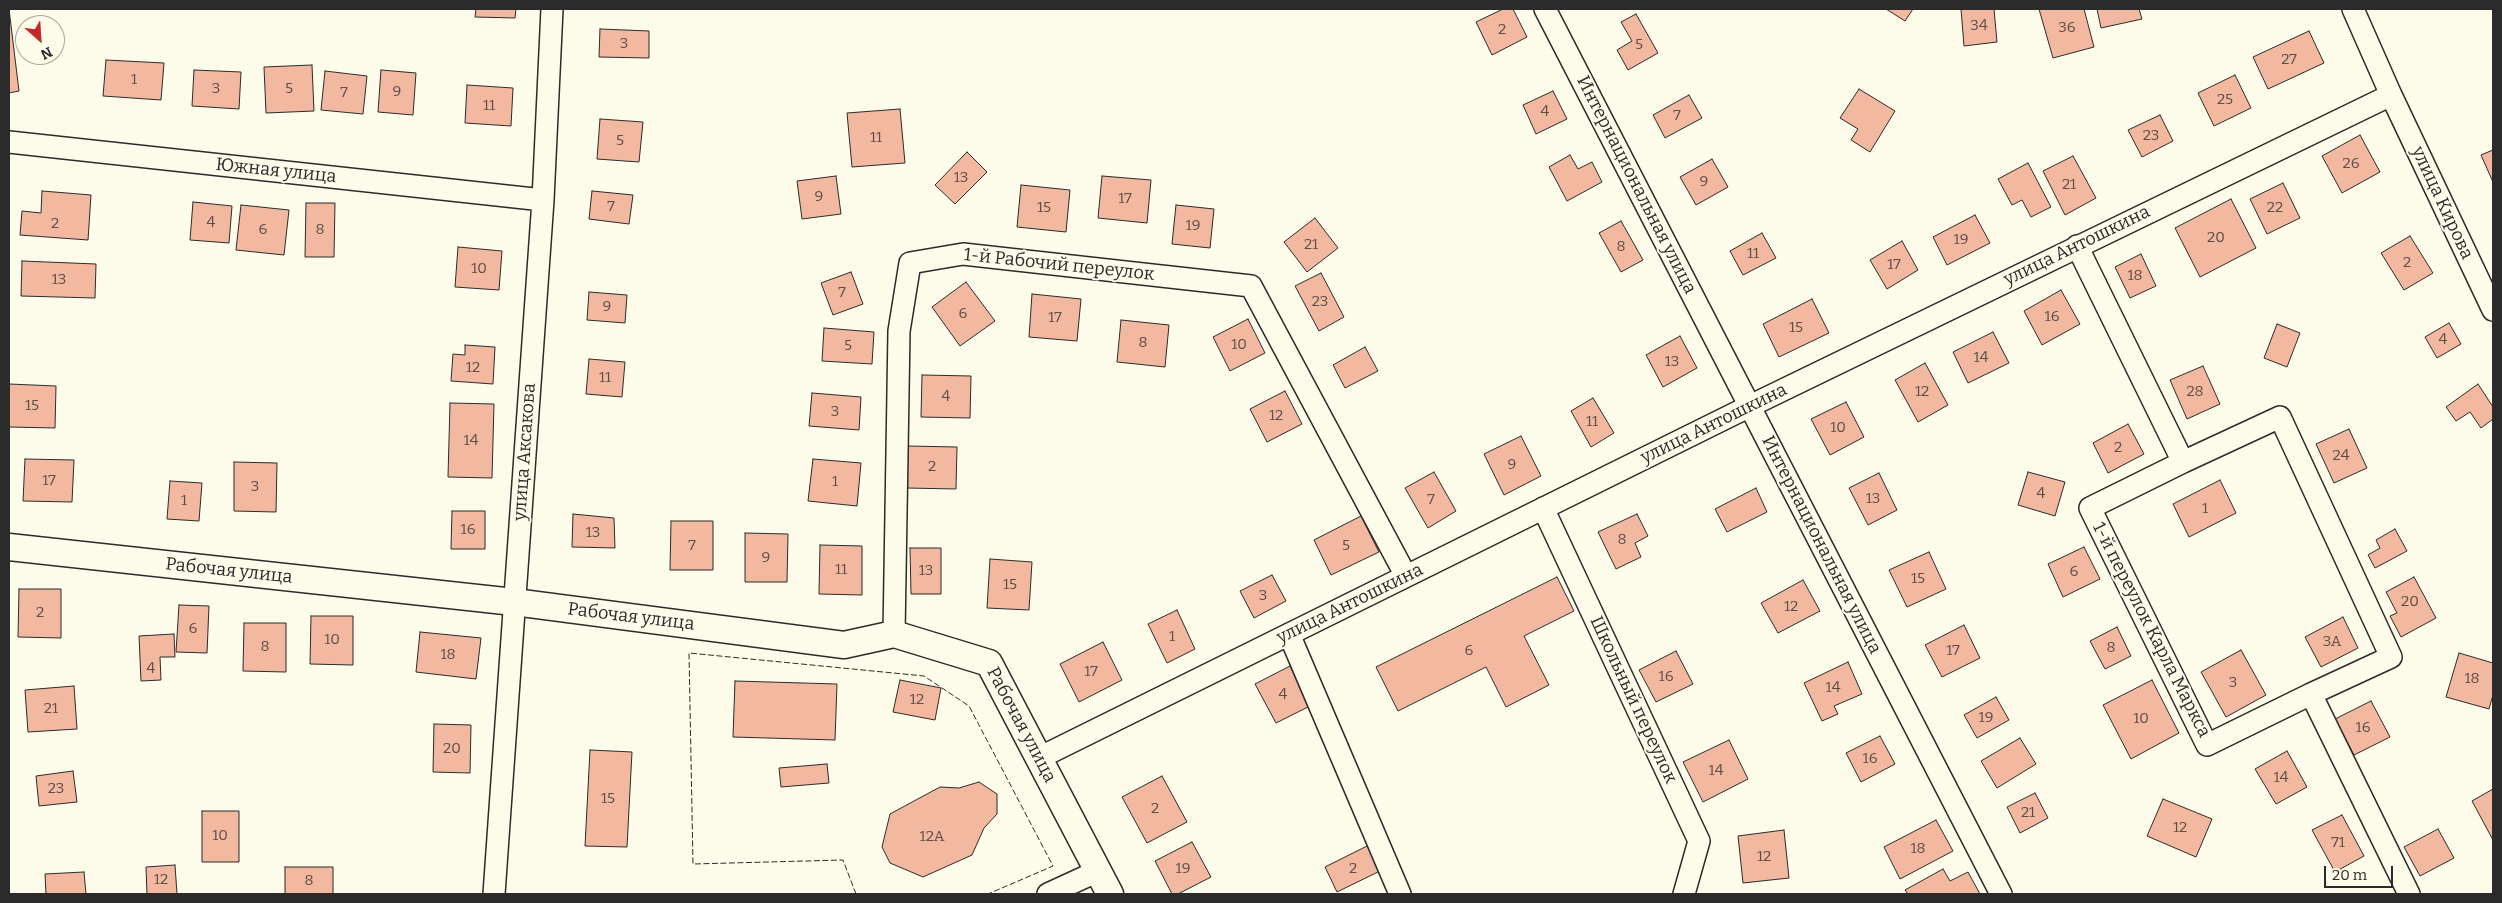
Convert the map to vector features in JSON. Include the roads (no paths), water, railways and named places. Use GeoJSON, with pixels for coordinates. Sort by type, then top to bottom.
{"type":"FeatureCollection","features":[{"type":"Feature","properties":{"kind":"street","name":"улица Аксакова"},"geometry":{"type":"LineString","coordinates":[[494,894],[543,200],[552,9]]}},
{"type":"Feature","properties":{"kind":"street","name":"Интернациональная улица"},"geometry":{"type":"LineString","coordinates":[[1546,9],[2001,894]]}},
{"type":"Feature","properties":{"kind":"street","name":"улица Кирова"},"geometry":{"type":"LineString","coordinates":[[2353,9],[2391,95],[2493,310]]}},
{"type":"Feature","properties":{"kind":"street","name":"улица Антошкина"},"geometry":{"type":"LineString","coordinates":[[1039,758],[1750,406],[2391,95]]}},
{"type":"Feature","properties":{"kind":"street","name":"Южная улица"},"geometry":{"type":"LineString","coordinates":[[9,142],[543,200]]}},
{"type":"Feature","properties":{"kind":"street"},"geometry":{"type":"LineString","coordinates":[[2077,246],[2183,462]]}},
{"type":"Feature","properties":{"kind":"street","name":"1-й Рабочий переулок"},"geometry":{"type":"LineString","coordinates":[[894,634],[899,332],[910,263],[963,254],[1251,286],[1406,576]]}},
{"type":"Feature","properties":{"kind":"street","name":"1-й переулок Карла Маркса"},"geometry":{"type":"LineString","coordinates":[[2280,417],[2391,657],[2310,694],[2207,745],[2090,508],[2280,417]]}},
{"type":"Feature","properties":{"kind":"street","name":"Школьный переулок"},"geometry":{"type":"LineString","coordinates":[[1543,508],[1699,840],[1684,894]]}},
{"type":"Feature","properties":{"kind":"street","name":"Рабочая улица"},"geometry":{"type":"LineString","coordinates":[[9,547],[514,602],[844,645],[894,634],[989,663],[1110,894]]}},
{"type":"Feature","properties":{"kind":"street"},"geometry":{"type":"LineString","coordinates":[[1289,634],[1400,894]]}},
{"type":"Feature","properties":{"kind":"street"},"geometry":{"type":"LineString","coordinates":[[2310,694],[2409,894]]}},
{"type":"Feature","properties":{"kind":"street"},"geometry":{"type":"LineString","coordinates":[[1048,894],[1098,871]]}}]}
